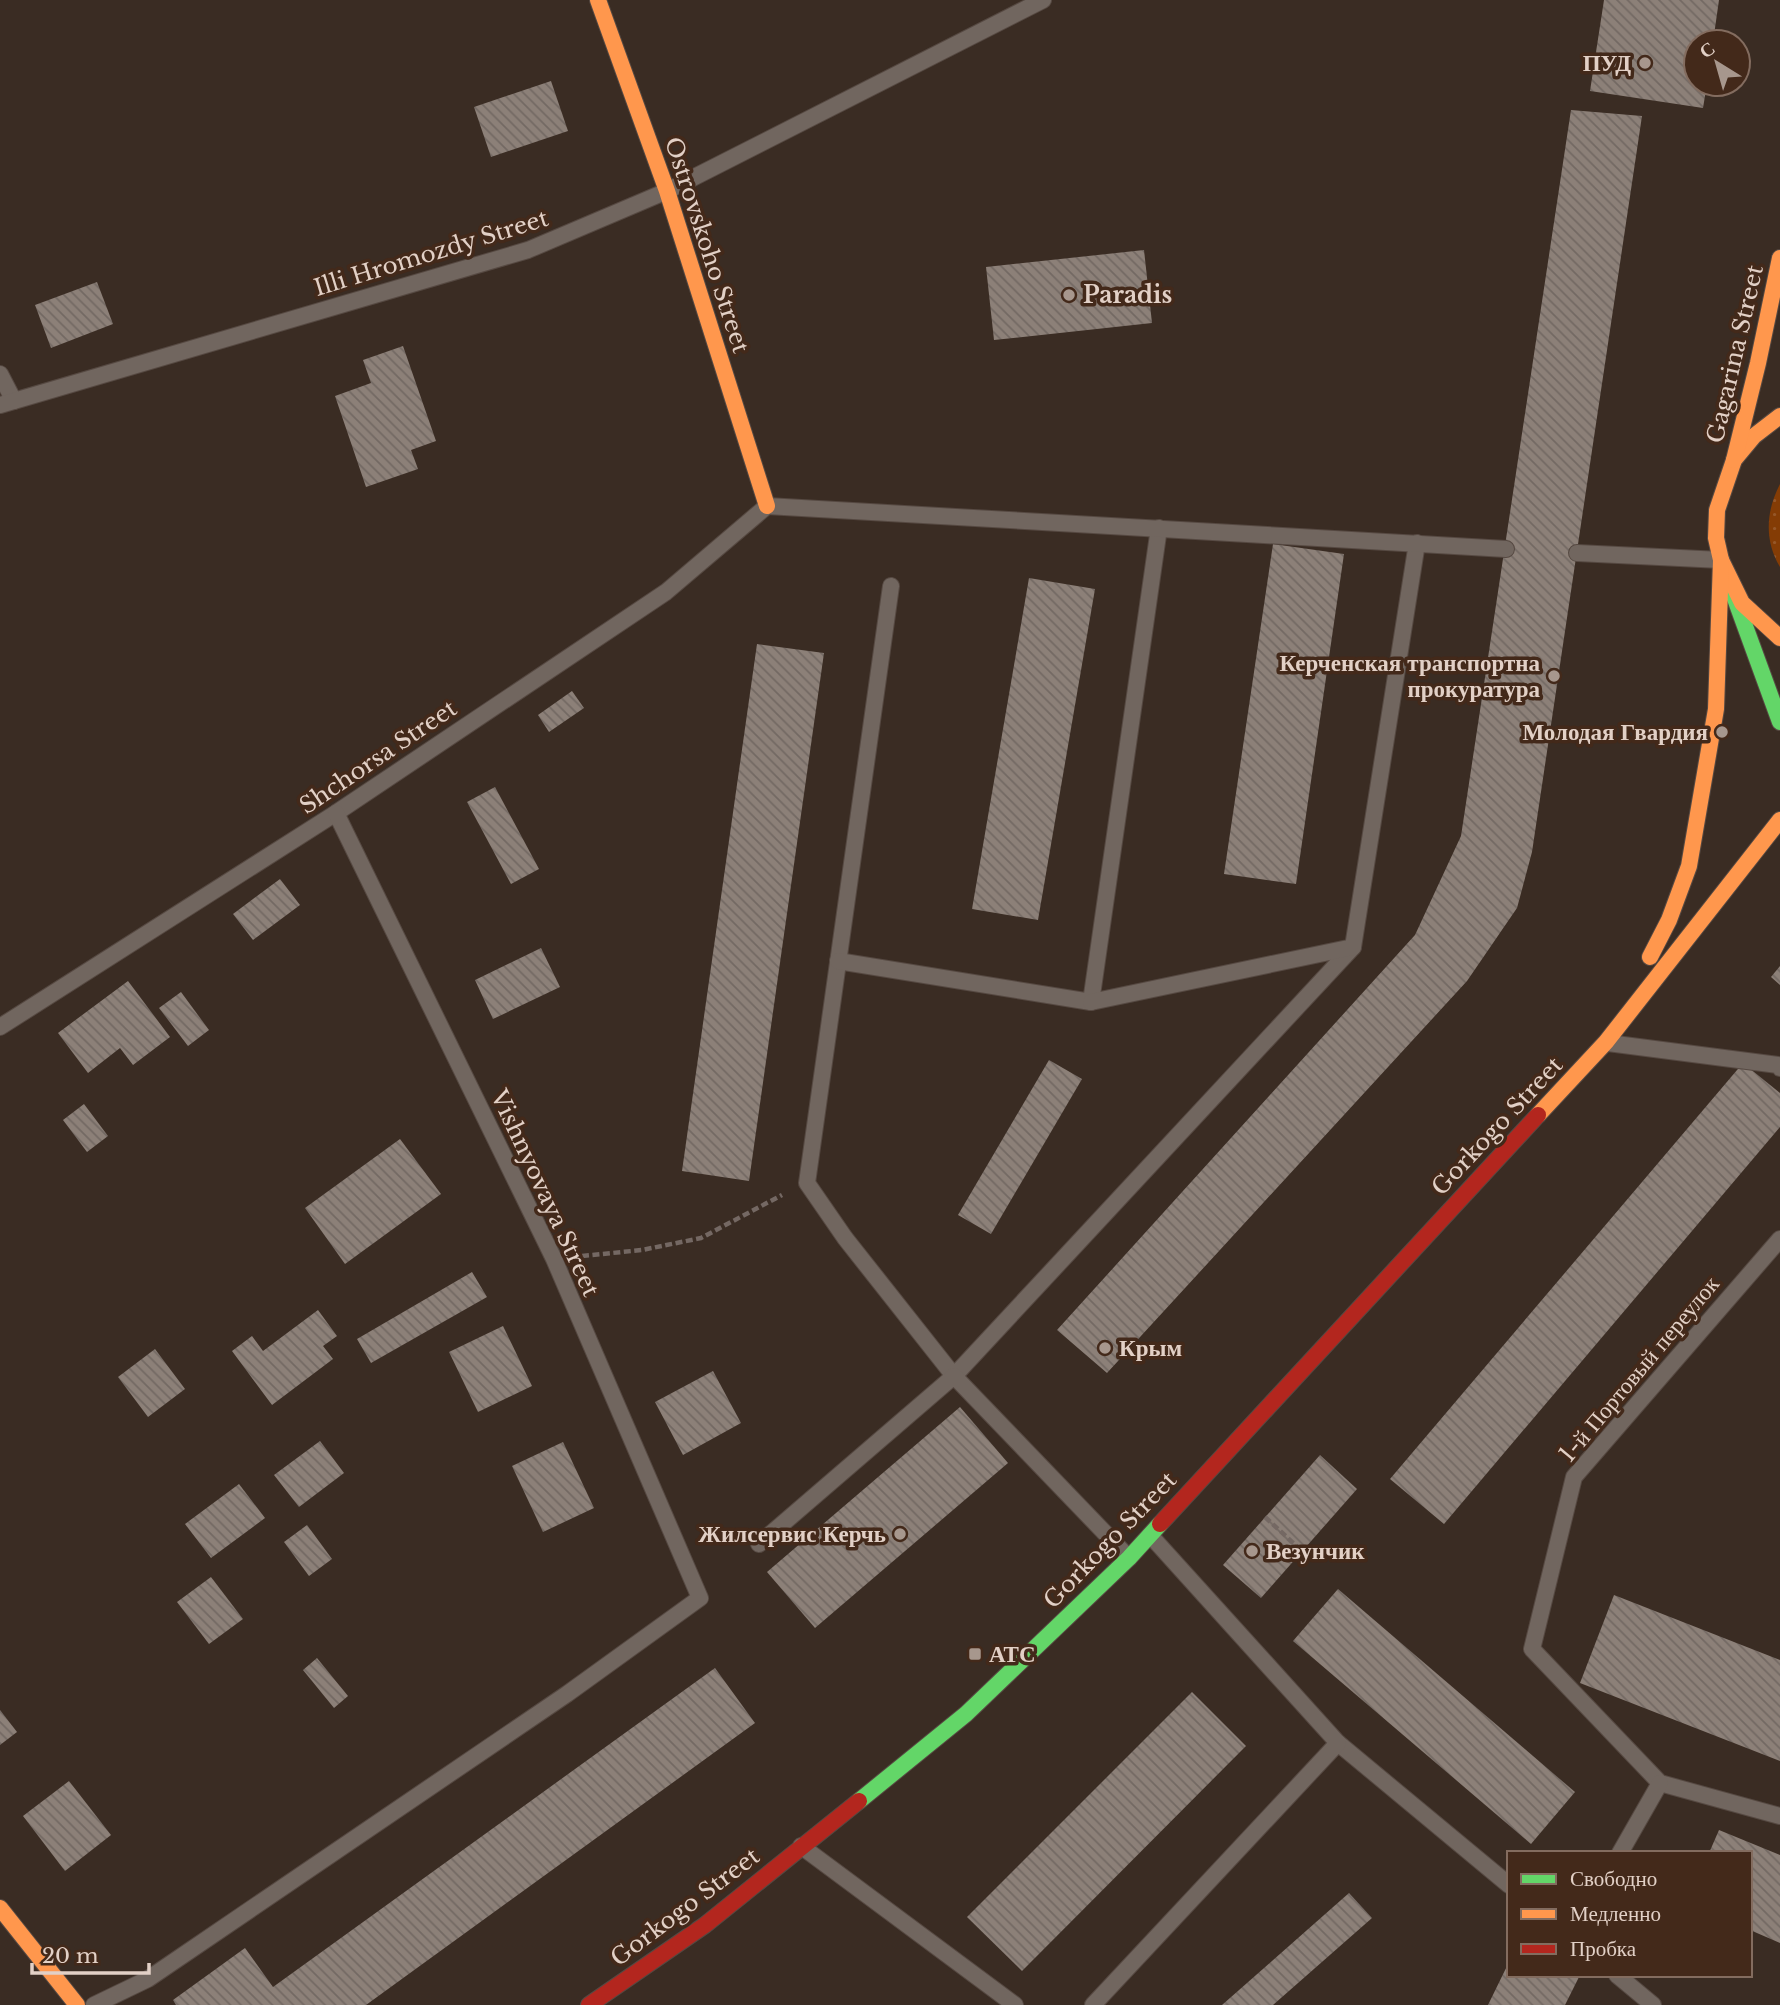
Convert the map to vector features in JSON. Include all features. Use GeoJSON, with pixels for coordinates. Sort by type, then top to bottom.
{"type":"FeatureCollection","features":[{"type":"Feature","properties":{"kind":"main road","name":"Ostrovskoho Street"},"geometry":{"type":"LineString","coordinates":[[598,0],[667,191],[767,506]]}},
{"type":"Feature","properties":{"kind":"main road","name":"Gagarina Street"},"geometry":{"type":"LineString","coordinates":[[1721,560],[1716,538],[1717,510],[1734,460],[1780,258]]}},
{"type":"Feature","properties":{"kind":"main road"},"geometry":{"type":"LineString","coordinates":[[1734,460],[1754,436],[1780,416]]}},
{"type":"Feature","properties":{"kind":"main road"},"geometry":{"type":"LineString","coordinates":[[1721,560],[1742,603],[1780,638]]}},
{"type":"Feature","properties":{"kind":"main road"},"geometry":{"type":"LineString","coordinates":[[1721,560],[1780,722]]}},
{"type":"Feature","properties":{"kind":"main road","name":"Gorkogo Street"},"geometry":{"type":"LineString","coordinates":[[1606,1042],[1669,920],[1689,866],[1716,709],[1721,560]]}},
{"type":"Feature","properties":{"kind":"main road","name":"Gorkogo Street"},"geometry":{"type":"LineString","coordinates":[[589,2005],[705,1925],[966,1714],[1129,1558],[1248,1426],[1606,1042],[1780,820]]}},
{"type":"Feature","properties":{"kind":"main road"},"geometry":{"type":"LineString","coordinates":[[0,1908],[77,2005]]}},
{"type":"Feature","properties":{"kind":"lane","name":"Illi Hromozdy Street"},"geometry":{"type":"LineString","coordinates":[[7,403],[528,250],[667,191],[1044,0]]}},
{"type":"Feature","properties":{"kind":"lane"},"geometry":{"type":"LineString","coordinates":[[0,374],[7,403]]}},
{"type":"Feature","properties":{"kind":"lane"},"geometry":{"type":"LineString","coordinates":[[767,506],[1506,549]]}},
{"type":"Feature","properties":{"kind":"lane","name":"Shchorsa Street"},"geometry":{"type":"LineString","coordinates":[[0,1027],[336,814],[666,592],[767,506]]}},
{"type":"Feature","properties":{"kind":"lane"},"geometry":{"type":"LineString","coordinates":[[1091,1003],[1159,528]]}},
{"type":"Feature","properties":{"kind":"lane"},"geometry":{"type":"LineString","coordinates":[[758,1544],[954,1376],[1353,947],[1417,543]]}},
{"type":"Feature","properties":{"kind":"lane"},"geometry":{"type":"LineString","coordinates":[[1577,553],[1721,560]]}},
{"type":"Feature","properties":{"kind":"lane"},"geometry":{"type":"LineString","coordinates":[[891,586],[807,1183],[845,1238],[954,1376],[1129,1558]]}},
{"type":"Feature","properties":{"kind":"lane","name":"Vishnyovaya Street"},"geometry":{"type":"LineString","coordinates":[[94,2005],[148,1979],[567,1694],[700,1598],[554,1259],[336,814]]}},
{"type":"Feature","properties":{"kind":"lane"},"geometry":{"type":"LineString","coordinates":[[838,961],[1091,1003],[1353,947]]}},
{"type":"Feature","properties":{"kind":"lane"},"geometry":{"type":"LineString","coordinates":[[1606,1042],[1778,1065],[1780,1068]]}},
{"type":"Feature","properties":{"kind":"lane","name":"1-й Портовый переулок"},"geometry":{"type":"LineString","coordinates":[[1660,1783],[1532,1649],[1574,1477],[1780,1239]]}},
{"type":"Feature","properties":{"kind":"lane"},"geometry":{"type":"LineString","coordinates":[[1150,1535],[1338,1743],[1507,1883]]}},
{"type":"Feature","properties":{"kind":"lane"},"geometry":{"type":"LineString","coordinates":[[1093,2005],[1338,1743]]}},
{"type":"Feature","properties":{"kind":"lane"},"geometry":{"type":"LineString","coordinates":[[1621,1851],[1660,1783],[1780,1816]]}},
{"type":"Feature","properties":{"kind":"lane"},"geometry":{"type":"LineString","coordinates":[[801,1846],[1015,2005]]}},
{"type":"Feature","properties":{"kind":"lane"},"geometry":{"type":"LineString","coordinates":[[1619,1977],[1653,2005]]}},
{"type":"Feature","properties":{"kind":"path"},"geometry":{"type":"LineString","coordinates":[[554,1259],[642,1250],[701,1238],[807,1183]]}},
{"type":"Feature","properties":{"kind":"path"},"geometry":{"type":"LineString","coordinates":[[1265,1517],[1302,1551]]}},
{"type":"Feature","properties":{"kind":"shaded area"},"geometry":{"type":"Polygon","coordinates":[[[1780,484],[1780,567],[1771,546],[1769,526],[1772,505],[1780,484]]]}},
{"type":"Feature","properties":{"kind":"building","name":"ПУД"},"geometry":{"type":"Polygon","coordinates":[[[1604,0],[1719,0],[1715,28],[1682,28],[1682,98],[1705,98],[1703,108],[1590,91],[1604,0]]]}},
{"type":"Feature","properties":{"kind":"building"},"geometry":{"type":"Polygon","coordinates":[[[551,81],[568,131],[491,157],[474,107],[551,81]]]}},
{"type":"Feature","properties":{"kind":"building"},"geometry":{"type":"Polygon","coordinates":[[[1571,110],[1642,116],[1532,852],[1517,908],[1467,981],[1107,1373],[1057,1330],[1415,935],[1461,836],[1571,110]]]}},
{"type":"Feature","properties":{"kind":"building","name":"Paradis"},"geometry":{"type":"Polygon","coordinates":[[[1144,250],[1152,323],[994,340],[986,267],[1144,250]]]}},
{"type":"Feature","properties":{"kind":"building"},"geometry":{"type":"Polygon","coordinates":[[[97,282],[113,324],[51,348],[35,305],[97,282]]]}},
{"type":"Feature","properties":{"kind":"building"},"geometry":{"type":"Polygon","coordinates":[[[403,346],[436,441],[411,450],[418,469],[366,487],[335,396],[371,383],[363,360],[403,346]]]}},
{"type":"Feature","properties":{"kind":"building"},"geometry":{"type":"Polygon","coordinates":[[[1273,544],[1344,554],[1296,884],[1224,874],[1273,544]]]}},
{"type":"Feature","properties":{"kind":"building"},"geometry":{"type":"Polygon","coordinates":[[[1029,578],[1095,589],[1038,920],[972,909],[1029,578]]]}},
{"type":"Feature","properties":{"kind":"building"},"geometry":{"type":"Polygon","coordinates":[[[757,644],[824,653],[749,1181],[682,1171],[757,644]]]}},
{"type":"Feature","properties":{"kind":"building"},"geometry":{"type":"Polygon","coordinates":[[[572,691],[584,708],[549,732],[538,715],[572,691]]]}},
{"type":"Feature","properties":{"kind":"building"},"geometry":{"type":"Polygon","coordinates":[[[495,787],[539,869],[511,884],[467,802],[495,787]]]}},
{"type":"Feature","properties":{"kind":"building"},"geometry":{"type":"Polygon","coordinates":[[[280,879],[300,905],[253,940],[233,914],[280,879]]]}},
{"type":"Feature","properties":{"kind":"building"},"geometry":{"type":"Polygon","coordinates":[[[541,948],[560,987],[493,1019],[475,980],[541,948]]]}},
{"type":"Feature","properties":{"kind":"building"},"geometry":{"type":"Polygon","coordinates":[[[1780,966],[1780,985],[1771,977],[1780,966]]]}},
{"type":"Feature","properties":{"kind":"building"},"geometry":{"type":"Polygon","coordinates":[[[128,981],[170,1037],[133,1065],[120,1048],[88,1073],[58,1033],[128,981]]]}},
{"type":"Feature","properties":{"kind":"building"},"geometry":{"type":"Polygon","coordinates":[[[181,992],[209,1030],[188,1046],[159,1008],[181,992]]]}},
{"type":"Feature","properties":{"kind":"building"},"geometry":{"type":"Polygon","coordinates":[[[1049,1060],[1082,1079],[991,1234],[958,1215],[1049,1060]]]}},
{"type":"Feature","properties":{"kind":"building"},"geometry":{"type":"Polygon","coordinates":[[[1743,1063],[1780,1093],[1780,1127],[1444,1524],[1390,1479],[1743,1063]]]}},
{"type":"Feature","properties":{"kind":"building"},"geometry":{"type":"Polygon","coordinates":[[[84,1104],[108,1136],[87,1152],[63,1120],[84,1104]]]}},
{"type":"Feature","properties":{"kind":"building"},"geometry":{"type":"Polygon","coordinates":[[[400,1139],[441,1194],[345,1264],[305,1208],[400,1139]]]}},
{"type":"Feature","properties":{"kind":"building"},"geometry":{"type":"Polygon","coordinates":[[[472,1272],[487,1297],[371,1363],[357,1339],[472,1272]]]}},
{"type":"Feature","properties":{"kind":"building"},"geometry":{"type":"Polygon","coordinates":[[[318,1310],[337,1336],[323,1346],[333,1359],[272,1405],[232,1351],[252,1336],[263,1351],[318,1310]]]}},
{"type":"Feature","properties":{"kind":"building"},"geometry":{"type":"Polygon","coordinates":[[[503,1326],[532,1386],[478,1412],[449,1352],[503,1326]]]}},
{"type":"Feature","properties":{"kind":"building"},"geometry":{"type":"Polygon","coordinates":[[[155,1349],[185,1389],[148,1417],[118,1377],[155,1349]]]}},
{"type":"Feature","properties":{"kind":"building"},"geometry":{"type":"Polygon","coordinates":[[[713,1371],[741,1423],[683,1455],[655,1402],[713,1371]]]}},
{"type":"Feature","properties":{"kind":"building"},"geometry":{"type":"Polygon","coordinates":[[[960,1407],[1008,1463],[815,1628],[767,1572],[960,1407]]]}},
{"type":"Feature","properties":{"kind":"building"},"geometry":{"type":"Polygon","coordinates":[[[320,1441],[344,1473],[299,1507],[274,1475],[320,1441]]]}},
{"type":"Feature","properties":{"kind":"building"},"geometry":{"type":"Polygon","coordinates":[[[563,1442],[594,1508],[543,1532],[512,1466],[563,1442]]]}},
{"type":"Feature","properties":{"kind":"building"},"geometry":{"type":"Polygon","coordinates":[[[1320,1455],[1357,1489],[1261,1598],[1223,1565],[1320,1455]]]}},
{"type":"Feature","properties":{"kind":"building"},"geometry":{"type":"Polygon","coordinates":[[[239,1484],[265,1518],[211,1558],[185,1524],[239,1484]]]}},
{"type":"Feature","properties":{"kind":"building"},"geometry":{"type":"Polygon","coordinates":[[[307,1525],[332,1559],[309,1576],[284,1542],[307,1525]]]}},
{"type":"Feature","properties":{"kind":"building"},"geometry":{"type":"Polygon","coordinates":[[[211,1577],[243,1619],[209,1644],[177,1602],[211,1577]]]}},
{"type":"Feature","properties":{"kind":"building"},"geometry":{"type":"Polygon","coordinates":[[[1338,1589],[1575,1792],[1531,1844],[1293,1641],[1338,1589]]]}},
{"type":"Feature","properties":{"kind":"building"},"geometry":{"type":"Polygon","coordinates":[[[1614,1595],[1780,1660],[1780,1761],[1580,1683],[1614,1595]]]}},
{"type":"Feature","properties":{"kind":"building"},"geometry":{"type":"Polygon","coordinates":[[[317,1658],[348,1696],[334,1708],[303,1670],[317,1658]]]}},
{"type":"Feature","properties":{"kind":"building"},"geometry":{"type":"Polygon","coordinates":[[[715,1668],[755,1723],[366,2005],[176,2005],[173,2000],[245,1948],[273,1987],[715,1668]]]}},
{"type":"Feature","properties":{"kind":"building"},"geometry":{"type":"Polygon","coordinates":[[[1192,1692],[1246,1746],[1022,1971],[967,1917],[1192,1692]]]}},
{"type":"Feature","properties":{"kind":"building"},"geometry":{"type":"Polygon","coordinates":[[[0,1710],[17,1732],[0,1745],[0,1710]]]}},
{"type":"Feature","properties":{"kind":"building"},"geometry":{"type":"Polygon","coordinates":[[[69,1781],[111,1835],[65,1871],[23,1816],[69,1781]]]}},
{"type":"Feature","properties":{"kind":"building"},"geometry":{"type":"Polygon","coordinates":[[[1719,1830],[1780,1855],[1780,1943],[1752,1931],[1752,1851],[1710,1851],[1719,1830]]]}},
{"type":"Feature","properties":{"kind":"building"},"geometry":{"type":"Polygon","coordinates":[[[1349,1893],[1372,1918],[1273,2005],[1222,2005],[1349,1893]]]}},
{"type":"Feature","properties":{"kind":"building"},"geometry":{"type":"Polygon","coordinates":[[[1507,1966],[1507,1977],[1579,1977],[1565,2005],[1488,2005],[1507,1966]]]}},
{"type":"Feature","properties":{"kind":"traffic: fast"},"geometry":{"type":"LineString","coordinates":[[1730,585],[1780,722]]}},
{"type":"Feature","properties":{"kind":"traffic: fast"},"geometry":{"type":"LineString","coordinates":[[859,1801],[966,1714],[1129,1558],[1160,1524]]}},
{"type":"Feature","properties":{"kind":"traffic: slow"},"geometry":{"type":"LineString","coordinates":[[598,0],[667,191],[767,506]]}},
{"type":"Feature","properties":{"kind":"traffic: slow"},"geometry":{"type":"LineString","coordinates":[[1734,460],[1780,258]]}},
{"type":"Feature","properties":{"kind":"traffic: slow"},"geometry":{"type":"LineString","coordinates":[[1780,416],[1754,436],[1734,460],[1717,510],[1716,538],[1721,560],[1742,603],[1780,638]]}},
{"type":"Feature","properties":{"kind":"traffic: slow"},"geometry":{"type":"LineString","coordinates":[[1650,957],[1669,920],[1689,866],[1716,709],[1721,560]]}},
{"type":"Feature","properties":{"kind":"traffic: slow"},"geometry":{"type":"LineString","coordinates":[[1538,1115],[1606,1042],[1780,820]]}},
{"type":"Feature","properties":{"kind":"traffic: slow"},"geometry":{"type":"LineString","coordinates":[[0,1908],[77,2005]]}},
{"type":"Feature","properties":{"kind":"traffic: jam"},"geometry":{"type":"LineString","coordinates":[[1160,1524],[1538,1115]]}},
{"type":"Feature","properties":{"kind":"traffic: jam"},"geometry":{"type":"LineString","coordinates":[[589,2005],[705,1925],[859,1801]]}},
{"type":"Feature","properties":{"kind":"place","name":"ПУД"},"geometry":{"type":"Point","coordinates":[1645,63]}},
{"type":"Feature","properties":{"kind":"place","name":"Paradis"},"geometry":{"type":"Point","coordinates":[1069,295]}},
{"type":"Feature","properties":{"kind":"place","name":"Керченская транспортна прокуратура"},"geometry":{"type":"Point","coordinates":[1554,676]}},
{"type":"Feature","properties":{"kind":"place","name":"Молодая Гвардия"},"geometry":{"type":"Point","coordinates":[1722,732]}},
{"type":"Feature","properties":{"kind":"place","name":"Крым"},"geometry":{"type":"Point","coordinates":[1105,1348]}},
{"type":"Feature","properties":{"kind":"place","name":"Жилсервис Керчь"},"geometry":{"type":"Point","coordinates":[900,1534]}},
{"type":"Feature","properties":{"kind":"place","name":"Везунчик"},"geometry":{"type":"Point","coordinates":[1252,1551]}},
{"type":"Feature","properties":{"kind":"place","name":"АТС"},"geometry":{"type":"Point","coordinates":[975,1654]}}]}
